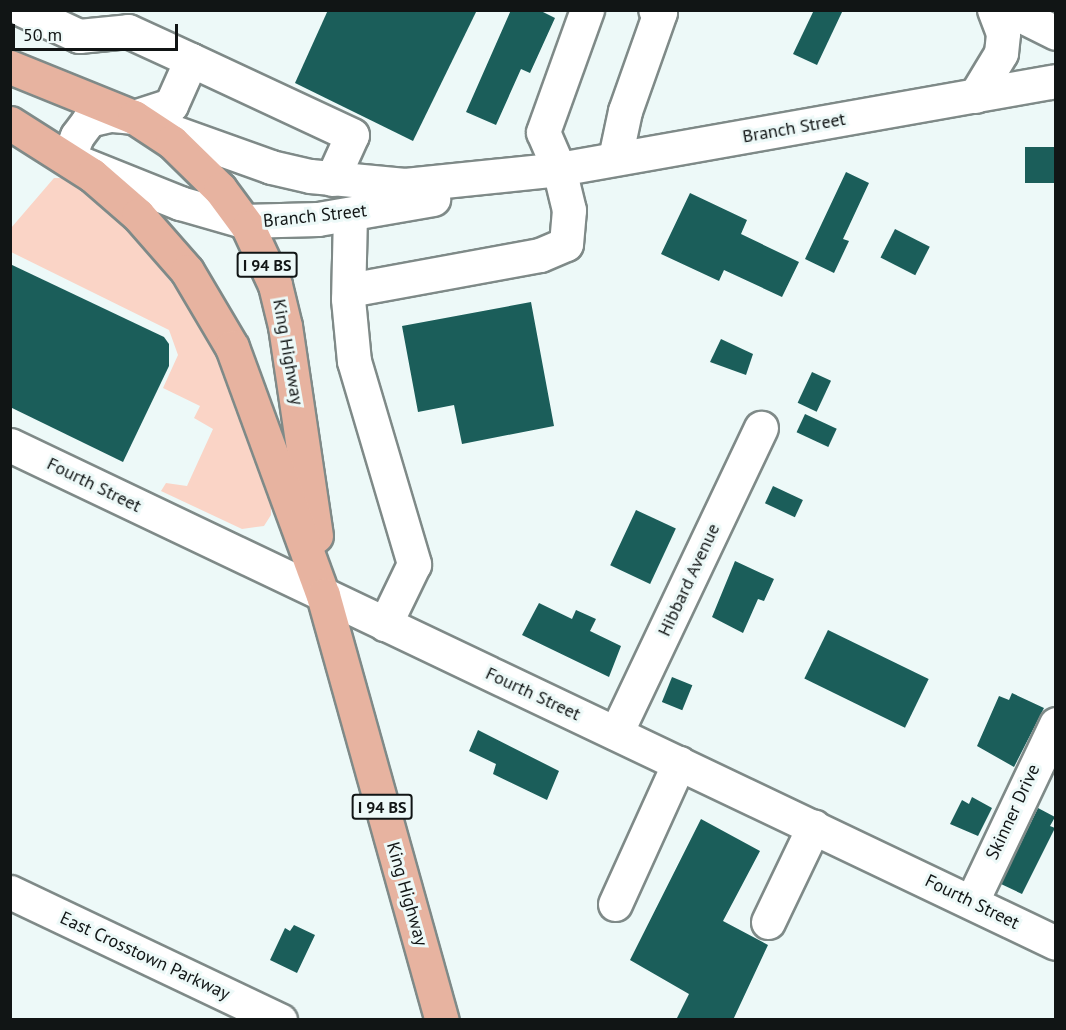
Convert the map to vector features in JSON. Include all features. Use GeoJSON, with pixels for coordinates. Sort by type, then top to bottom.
{"type":"FeatureCollection","features":[{"type":"Feature","properties":{"kind":"main road","name":"King Highway"},"geometry":{"type":"LineString","coordinates":[[10,67],[134,117],[172,142],[195,163],[243,221],[275,285],[285,326],[323,595]]}},
{"type":"Feature","properties":{"kind":"main road","name":"King Highway"},"geometry":{"type":"LineString","coordinates":[[10,123],[68,158],[113,192],[161,239],[208,302],[232,347],[323,595],[442,1020]]}},
{"type":"Feature","properties":{"kind":"street"},"geometry":{"type":"LineString","coordinates":[[22,10],[79,36],[128,31],[352,135],[332,179]]}},
{"type":"Feature","properties":{"kind":"street"},"geometry":{"type":"LineString","coordinates":[[349,290],[540,255],[566,244],[569,210],[546,170],[543,132],[587,10]]}},
{"type":"Feature","properties":{"kind":"street"},"geometry":{"type":"LineString","coordinates":[[615,158],[625,111],[660,12],[655,10]]}},
{"type":"Feature","properties":{"kind":"street"},"geometry":{"type":"LineString","coordinates":[[975,96],[1001,53],[1003,33],[994,10]]}},
{"type":"Feature","properties":{"kind":"street"},"geometry":{"type":"LineString","coordinates":[[1010,10],[1056,33]]}},
{"type":"Feature","properties":{"kind":"street"},"geometry":{"type":"LineString","coordinates":[[68,158],[76,136],[89,120],[110,115],[134,117],[171,105],[191,60]]}},
{"type":"Feature","properties":{"kind":"street","name":"Branch Street"},"geometry":{"type":"LineString","coordinates":[[134,117],[216,150],[271,167],[332,179],[405,185],[546,170],[1056,81]]}},
{"type":"Feature","properties":{"kind":"street","name":"Branch Street"},"geometry":{"type":"LineString","coordinates":[[68,158],[180,203],[243,221],[286,222],[350,214],[512,181],[546,170]]}},
{"type":"Feature","properties":{"kind":"street"},"geometry":{"type":"LineString","coordinates":[[350,214],[349,290],[354,361],[414,564],[385,624]]}},
{"type":"Feature","properties":{"kind":"street","name":"Hibbard Avenue"},"geometry":{"type":"LineString","coordinates":[[616,733],[761,428]]}},
{"type":"Feature","properties":{"kind":"street","name":"Fourth Street"},"geometry":{"type":"LineString","coordinates":[[10,445],[972,901],[1056,943]]}},
{"type":"Feature","properties":{"kind":"street","name":"Skinner Drive"},"geometry":{"type":"LineString","coordinates":[[972,901],[1056,724]]}},
{"type":"Feature","properties":{"kind":"street"},"geometry":{"type":"LineString","coordinates":[[615,904],[680,763]]}},
{"type":"Feature","properties":{"kind":"street"},"geometry":{"type":"LineString","coordinates":[[768,922],[814,826]]}},
{"type":"Feature","properties":{"kind":"street","name":"East Crosstown Parkway"},"geometry":{"type":"LineString","coordinates":[[10,892],[280,1020]]}},
{"type":"Feature","properties":{"kind":"shaded area"},"geometry":{"type":"Polygon","coordinates":[[[54,178],[66,178],[127,227],[190,306],[228,376],[271,500],[271,515],[264,526],[242,529],[161,491],[166,483],[187,486],[213,429],[194,418],[200,406],[163,388],[178,355],[169,330],[11,252],[11,228],[54,178]]]}},
{"type":"Feature","properties":{"kind":"building"},"geometry":{"type":"Polygon","coordinates":[[[328,10],[477,10],[413,141],[295,83],[328,10]]]}},
{"type":"Feature","properties":{"kind":"building"},"geometry":{"type":"Polygon","coordinates":[[[511,10],[539,10],[555,18],[530,73],[521,69],[496,125],[466,112],[511,10]]]}},
{"type":"Feature","properties":{"kind":"building"},"geometry":{"type":"Polygon","coordinates":[[[814,10],[843,10],[817,65],[793,54],[814,10]]]}},
{"type":"Feature","properties":{"kind":"building"},"geometry":{"type":"Polygon","coordinates":[[[1025,147],[1054,147],[1054,183],[1025,183],[1025,147]]]}},
{"type":"Feature","properties":{"kind":"building"},"geometry":{"type":"Polygon","coordinates":[[[846,172],[869,183],[843,239],[849,241],[834,273],[805,259],[846,172]]]}},
{"type":"Feature","properties":{"kind":"building"},"geometry":{"type":"Polygon","coordinates":[[[690,193],[747,220],[741,234],[799,262],[782,297],[724,270],[719,281],[661,254],[690,193]]]}},
{"type":"Feature","properties":{"kind":"building"},"geometry":{"type":"Polygon","coordinates":[[[895,229],[930,247],[915,275],[880,258],[895,229]]]}},
{"type":"Feature","properties":{"kind":"building"},"geometry":{"type":"Polygon","coordinates":[[[10,264],[164,337],[169,344],[169,366],[123,462],[10,407],[10,264]]]}},
{"type":"Feature","properties":{"kind":"building"},"geometry":{"type":"Polygon","coordinates":[[[531,302],[554,426],[462,444],[454,405],[418,412],[402,326],[531,302]]]}},
{"type":"Feature","properties":{"kind":"building"},"geometry":{"type":"Polygon","coordinates":[[[721,339],[753,354],[746,375],[710,362],[721,339]]]}},
{"type":"Feature","properties":{"kind":"building"},"geometry":{"type":"Polygon","coordinates":[[[812,372],[831,381],[817,412],[798,403],[812,372]]]}},
{"type":"Feature","properties":{"kind":"building"},"geometry":{"type":"Polygon","coordinates":[[[805,414],[837,429],[828,447],[797,432],[805,414]]]}},
{"type":"Feature","properties":{"kind":"building"},"geometry":{"type":"Polygon","coordinates":[[[773,486],[803,500],[795,517],[765,503],[773,486]]]}},
{"type":"Feature","properties":{"kind":"building"},"geometry":{"type":"Polygon","coordinates":[[[636,510],[676,529],[650,584],[610,565],[636,510]]]}},
{"type":"Feature","properties":{"kind":"building"},"geometry":{"type":"Polygon","coordinates":[[[735,561],[774,579],[764,601],[758,599],[743,633],[712,617],[735,561]]]}},
{"type":"Feature","properties":{"kind":"building"},"geometry":{"type":"Polygon","coordinates":[[[539,603],[572,619],[576,610],[596,619],[590,631],[621,646],[609,677],[522,635],[539,603]]]}},
{"type":"Feature","properties":{"kind":"building"},"geometry":{"type":"Polygon","coordinates":[[[828,630],[929,679],[905,728],[804,679],[828,630]]]}},
{"type":"Feature","properties":{"kind":"building"},"geometry":{"type":"Polygon","coordinates":[[[672,677],[692,685],[682,710],[662,702],[672,677]]]}},
{"type":"Feature","properties":{"kind":"building"},"geometry":{"type":"Polygon","coordinates":[[[1012,693],[1044,708],[1014,767],[977,746],[999,696],[1009,700],[1012,693]]]}},
{"type":"Feature","properties":{"kind":"building"},"geometry":{"type":"Polygon","coordinates":[[[478,730],[559,771],[547,800],[493,774],[496,764],[469,751],[478,730]]]}},
{"type":"Feature","properties":{"kind":"building"},"geometry":{"type":"Polygon","coordinates":[[[972,797],[992,808],[978,836],[950,824],[962,800],[969,804],[972,797]]]}},
{"type":"Feature","properties":{"kind":"building"},"geometry":{"type":"Polygon","coordinates":[[[1038,808],[1055,817],[1050,826],[1055,828],[1022,894],[1001,884],[1038,808]]]}},
{"type":"Feature","properties":{"kind":"building"},"geometry":{"type":"Polygon","coordinates":[[[701,819],[760,851],[723,921],[768,945],[733,1020],[676,1020],[689,994],[630,960],[701,819]]]}},
{"type":"Feature","properties":{"kind":"building"},"geometry":{"type":"Polygon","coordinates":[[[294,925],[315,935],[297,973],[270,960],[285,928],[290,931],[294,925]]]}}]}
